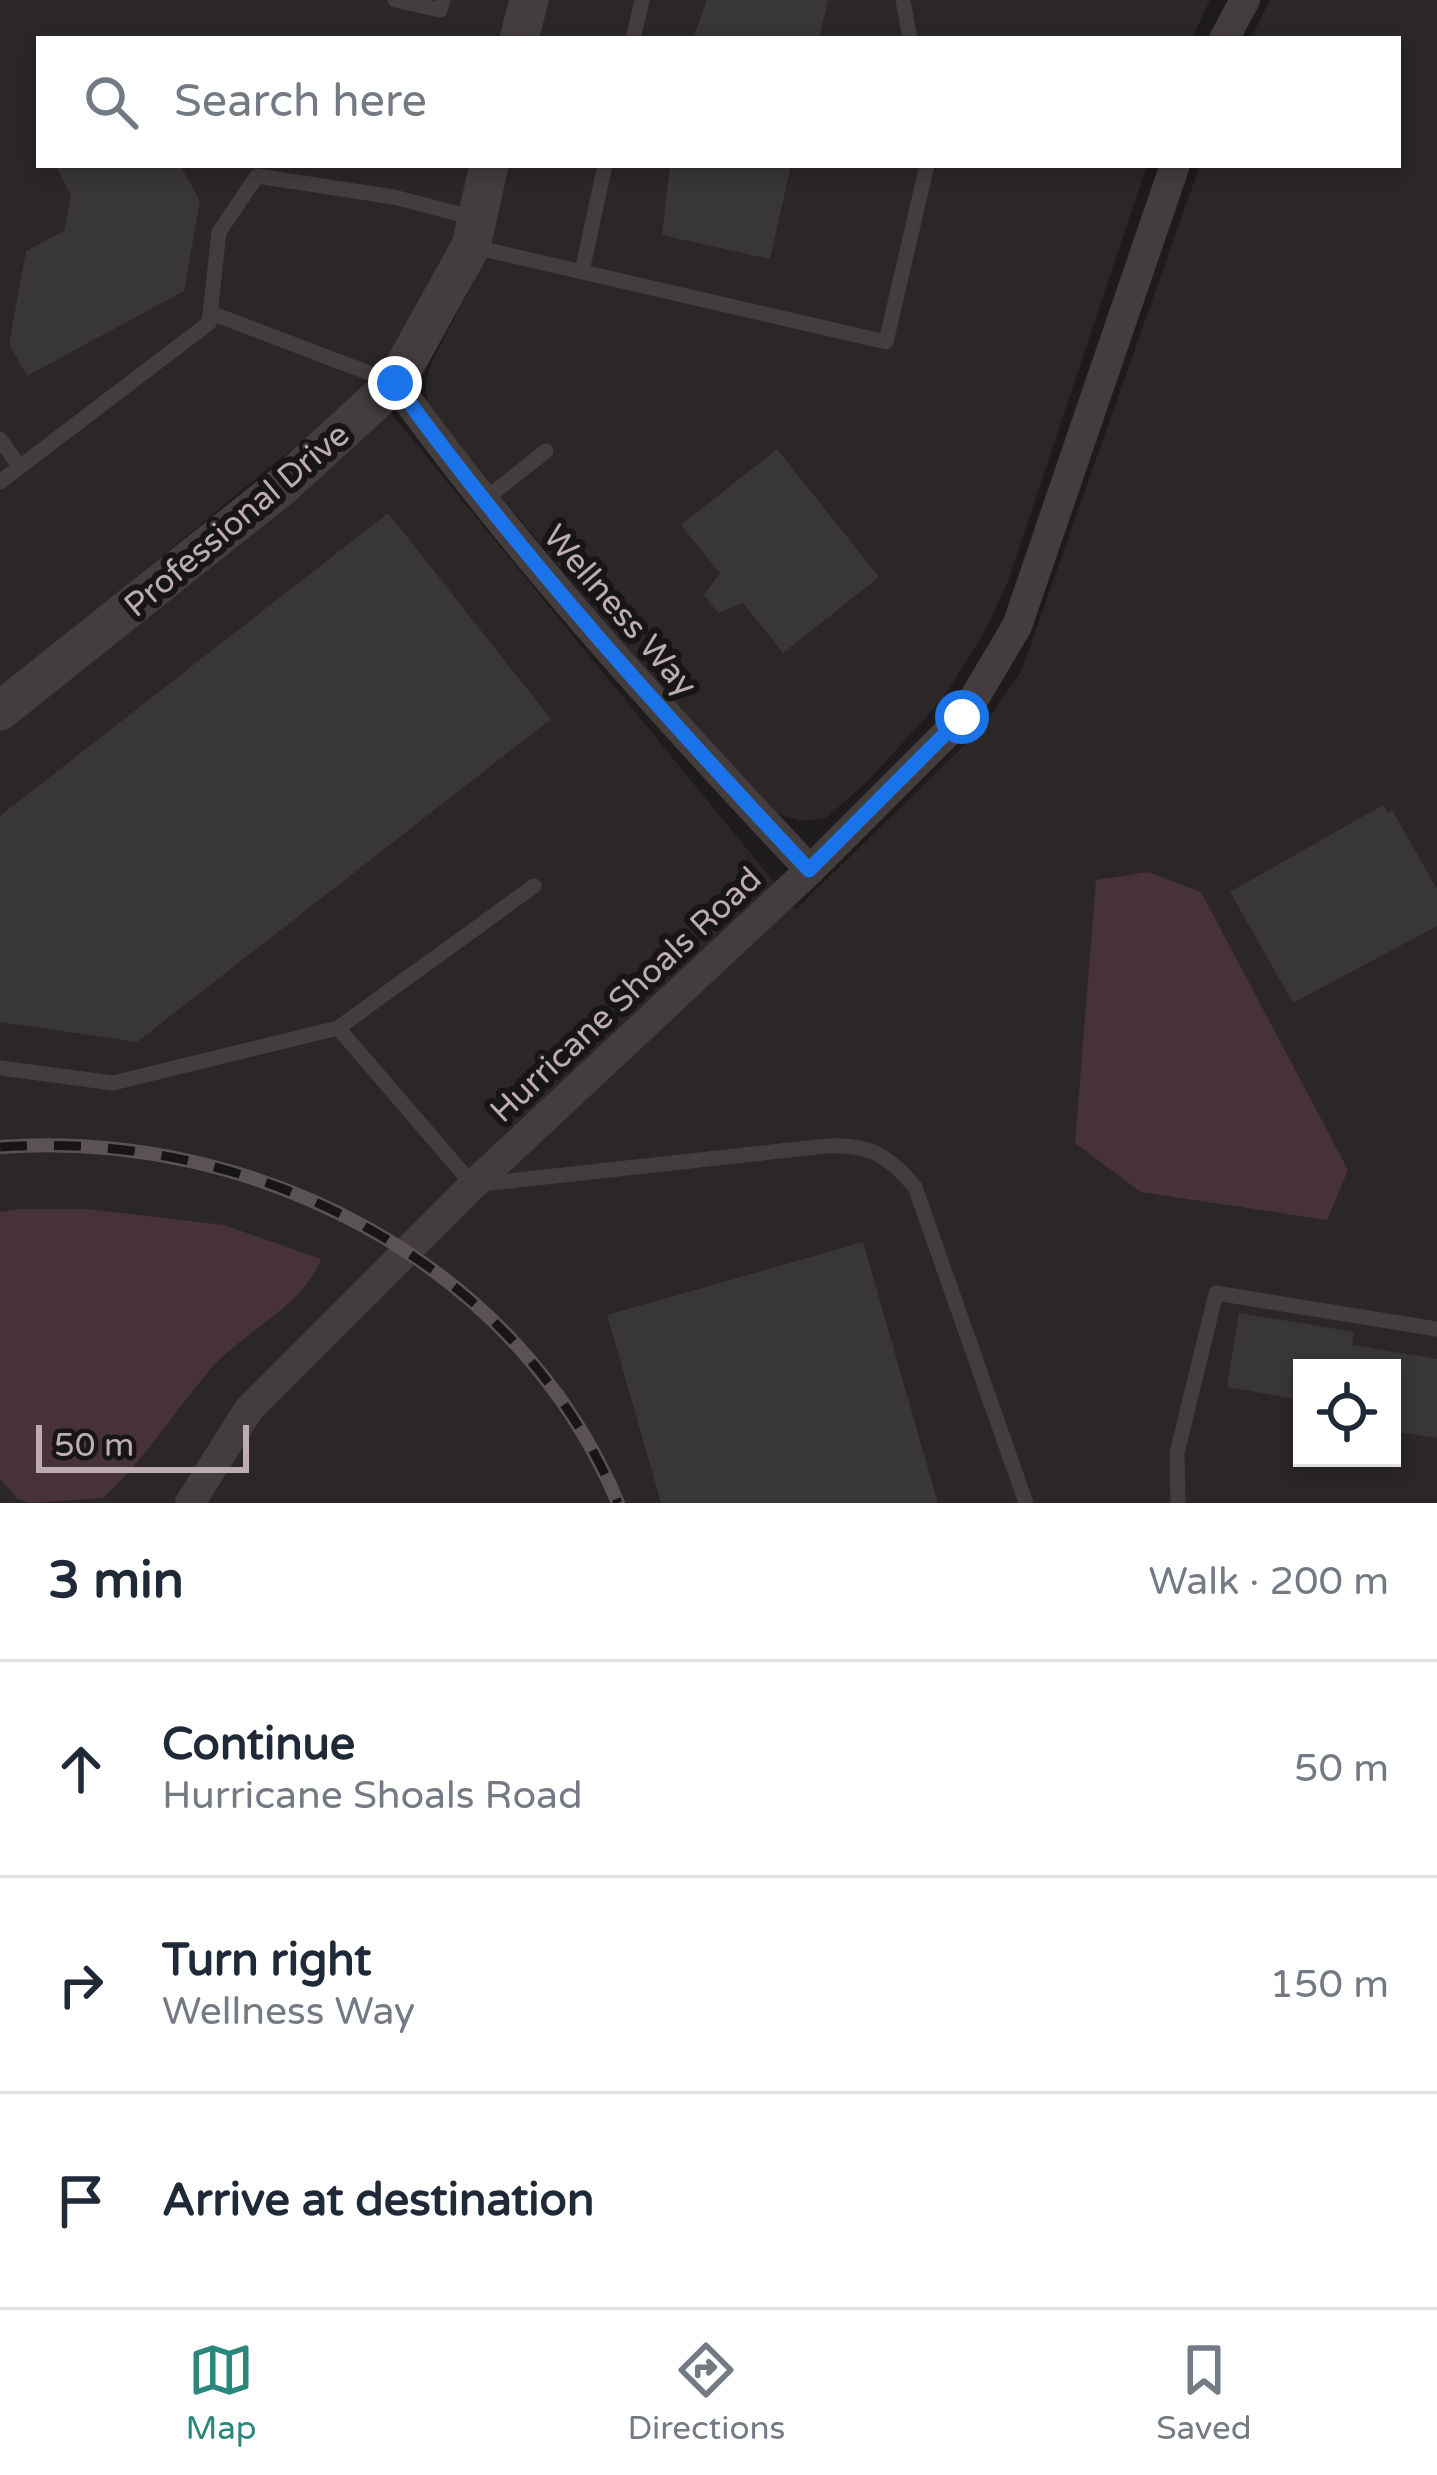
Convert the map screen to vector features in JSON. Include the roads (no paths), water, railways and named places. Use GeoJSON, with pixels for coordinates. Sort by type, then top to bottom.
{"type":"FeatureCollection","features":[{"type":"Feature","properties":{"kind":"street"},"geometry":{"type":"LineString","coordinates":[[520,36],[529,0]]}},
{"type":"Feature","properties":{"kind":"street"},"geometry":{"type":"LineString","coordinates":[[1225,36],[1245,0]]}},
{"type":"Feature","properties":{"kind":"street","name":"Professional Drive"},"geometry":{"type":"LineString","coordinates":[[0,711],[281,487],[395,383],[474,232],[488,168]]}},
{"type":"Feature","properties":{"kind":"street","name":"Hurricane Shoals Road"},"geometry":{"type":"LineString","coordinates":[[190,1503],[249,1409],[473,1185],[937,747],[1010,641],[1056,526],[1174,168]]}},
{"type":"Feature","properties":{"kind":"street","name":"Wellness Way"},"geometry":{"type":"LineString","coordinates":[[395,383],[481,502],[653,704],[809,870]]}},
{"type":"Feature","properties":{"kind":"lane"},"geometry":{"type":"LineString","coordinates":[[395,0],[440,10],[443,0]]}},
{"type":"Feature","properties":{"kind":"lane"},"geometry":{"type":"LineString","coordinates":[[634,36],[642,0]]}},
{"type":"Feature","properties":{"kind":"lane"},"geometry":{"type":"LineString","coordinates":[[903,0],[909,36]]}},
{"type":"Feature","properties":{"kind":"lane"},"geometry":{"type":"LineString","coordinates":[[582,271],[604,168]]}},
{"type":"Feature","properties":{"kind":"lane"},"geometry":{"type":"LineString","coordinates":[[0,482],[209,323],[219,232],[251,170],[394,197],[582,271],[886,342],[926,168]]}},
{"type":"Feature","properties":{"kind":"lane"},"geometry":{"type":"LineString","coordinates":[[211,313],[395,383]]}},
{"type":"Feature","properties":{"kind":"lane"},"geometry":{"type":"LineString","coordinates":[[0,439],[19,466]]}},
{"type":"Feature","properties":{"kind":"lane"},"geometry":{"type":"LineString","coordinates":[[481,502],[546,451]]}},
{"type":"Feature","properties":{"kind":"lane"},"geometry":{"type":"LineString","coordinates":[[0,1068],[112,1083],[338,1028],[534,886]]}},
{"type":"Feature","properties":{"kind":"lane"},"geometry":{"type":"LineString","coordinates":[[338,1028],[473,1185],[826,1146],[862,1144],[891,1159],[915,1187],[1026,1503]]}},
{"type":"Feature","properties":{"kind":"lane"},"geometry":{"type":"LineString","coordinates":[[1178,1503],[1177,1453],[1216,1293],[1437,1329]]}},
{"type":"Feature","properties":{"kind":"railway"},"geometry":{"type":"LineString","coordinates":[[0,1147],[95,1147],[190,1161],[281,1188],[366,1228],[445,1279],[515,1343],[573,1417],[618,1503]]}}]}
